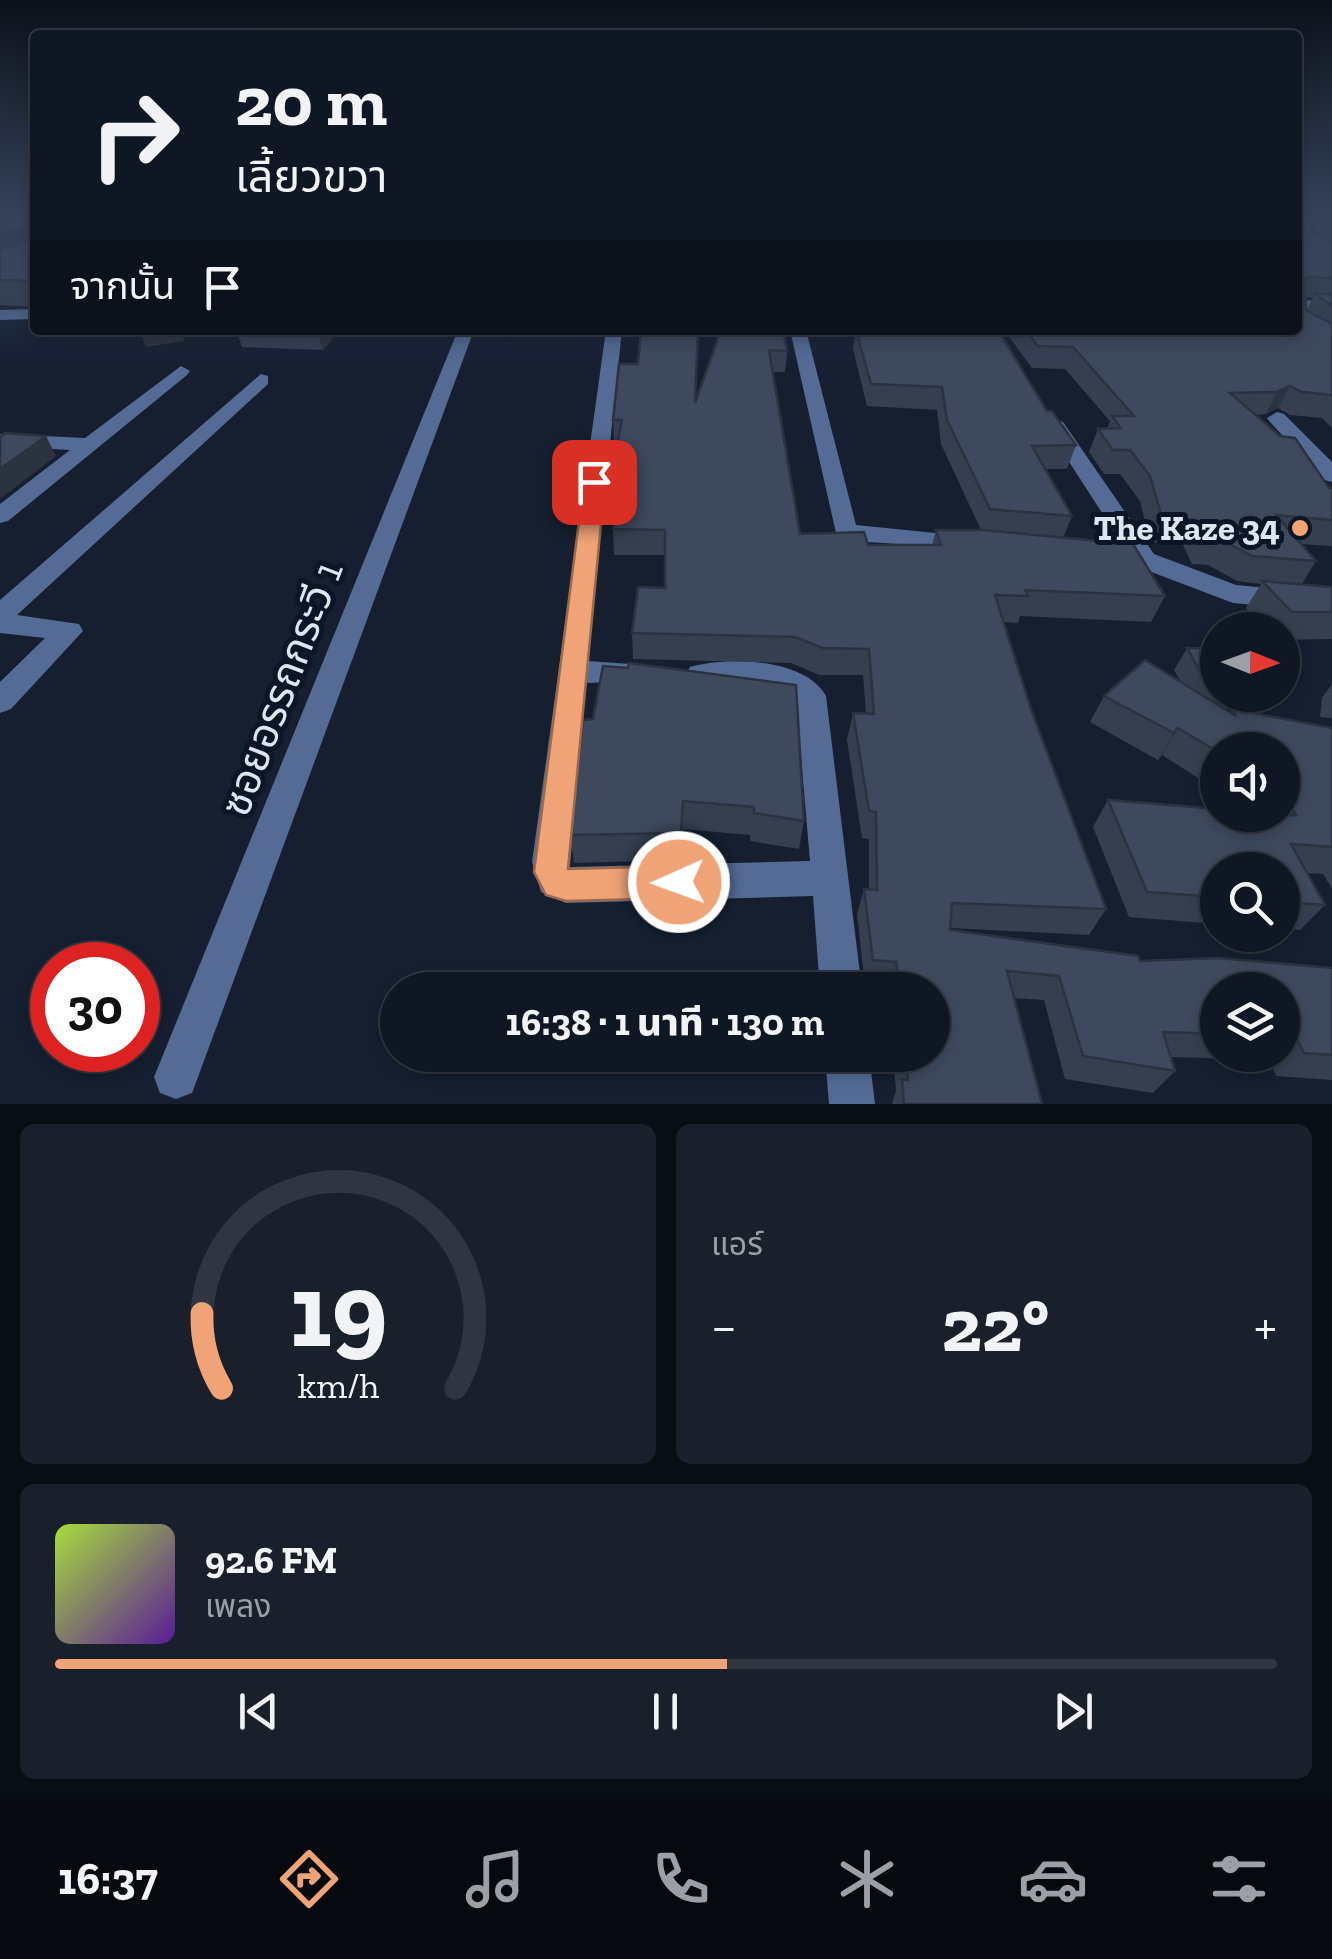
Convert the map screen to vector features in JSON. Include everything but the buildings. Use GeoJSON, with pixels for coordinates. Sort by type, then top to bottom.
{"type":"FeatureCollection","features":[{"type":"Feature","properties":{"kind":"street"},"geometry":{"type":"LineString","coordinates":[[1302,305],[1332,306]]}},
{"type":"Feature","properties":{"kind":"street"},"geometry":{"type":"LineString","coordinates":[[2,316],[30,314]]}},
{"type":"Feature","properties":{"kind":"street","name":"ซอยอรรถกระวี 1"},"geometry":{"type":"LineString","coordinates":[[176,1077],[464,335]]}},
{"type":"Feature","properties":{"kind":"street"},"geometry":{"type":"LineString","coordinates":[[613,335],[550,862],[558,884],[830,878]]}},
{"type":"Feature","properties":{"kind":"street"},"geometry":{"type":"LineString","coordinates":[[799,335],[848,532],[996,547]]}},
{"type":"Feature","properties":{"kind":"street"},"geometry":{"type":"LineString","coordinates":[[0,516],[181,372]]}},
{"type":"Feature","properties":{"kind":"street"},"geometry":{"type":"LineString","coordinates":[[0,615],[260,380]]}},
{"type":"Feature","properties":{"kind":"street"},"geometry":{"type":"LineString","coordinates":[[1047,412],[1145,560]]}},
{"type":"Feature","properties":{"kind":"street"},"geometry":{"type":"LineString","coordinates":[[1278,418],[1332,475]]}},
{"type":"Feature","properties":{"kind":"street"},"geometry":{"type":"LineString","coordinates":[[0,440],[86,444]]}},
{"type":"Feature","properties":{"kind":"street"},"geometry":{"type":"LineString","coordinates":[[1089,555],[1145,560],[1234,594],[1332,604]]}},
{"type":"Feature","properties":{"kind":"street"},"geometry":{"type":"LineString","coordinates":[[0,623],[69,631],[0,701]]}},
{"type":"Feature","properties":{"kind":"street"},"geometry":{"type":"LineString","coordinates":[[571,672],[791,678],[805,685],[811,696],[839,972]]}},
{"type":"Feature","properties":{"kind":"street"},"geometry":{"type":"LineString","coordinates":[[849,1072],[852,1104]]}},
{"type":"Feature","properties":{"kind":"place","name":"The Kaze 34"},"geometry":{"type":"Point","coordinates":[1300,528]}},
{"type":"Feature","properties":{"kind":"route"},"geometry":{"type":"LineString","coordinates":[[594,482],[551,872],[558,884],[566,885],[679,882]]}}]}
